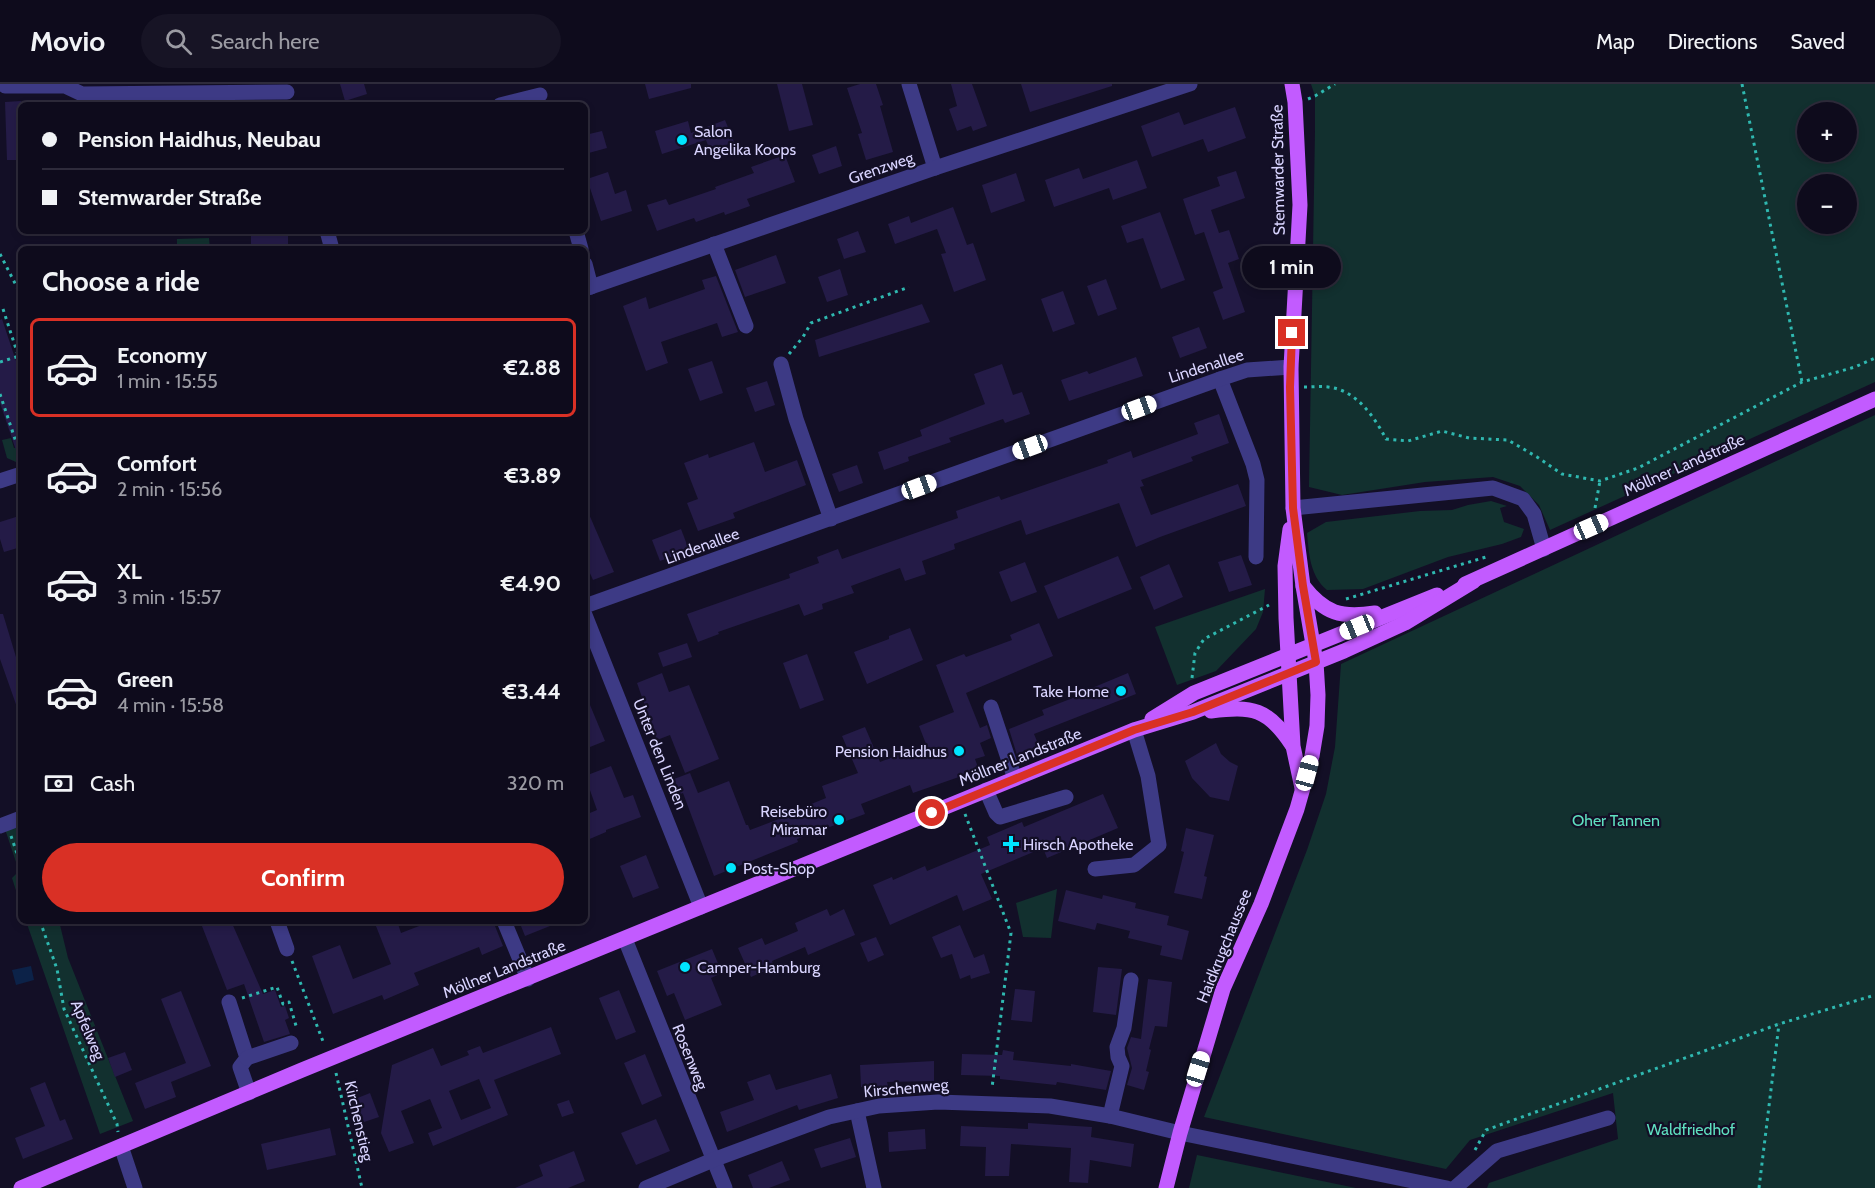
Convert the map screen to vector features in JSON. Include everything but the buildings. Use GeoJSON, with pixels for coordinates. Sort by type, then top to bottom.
{"type":"FeatureCollection","features":[{"type":"Feature","properties":{"kind":"main road","name":"Stemwarder Straße"},"geometry":{"type":"LineString","coordinates":[[1292,84],[1300,204],[1290,387],[1293,508],[1316,662]]}},
{"type":"Feature","properties":{"kind":"main road","name":"Möllner Landstraße"},"geometry":{"type":"LineString","coordinates":[[1134,730],[1194,693],[1474,581],[1875,399]]}},
{"type":"Feature","properties":{"kind":"main road","name":"Stemwarder Straße"},"geometry":{"type":"LineString","coordinates":[[1288,673],[1285,566],[1293,508]]}},
{"type":"Feature","properties":{"kind":"main road","name":"Möllner Landstraße"},"geometry":{"type":"LineString","coordinates":[[21,1188],[1015,778],[1134,730],[1193,712],[1316,662],[1405,623],[1474,581]]}},
{"type":"Feature","properties":{"kind":"main road"},"geometry":{"type":"LineString","coordinates":[[1303,586],[1323,608],[1338,614],[1361,615],[1398,610]]}},
{"type":"Feature","properties":{"kind":"main road","name":"Haidkrugchaussee"},"geometry":{"type":"LineString","coordinates":[[1166,1188],[1223,989],[1261,904],[1303,790],[1317,726],[1316,662]]}},
{"type":"Feature","properties":{"kind":"main road"},"geometry":{"type":"LineString","coordinates":[[1288,673],[1293,746],[1303,790]]}},
{"type":"Feature","properties":{"kind":"main road"},"geometry":{"type":"LineString","coordinates":[[1193,712],[1231,708],[1253,711],[1275,722],[1293,746]]}},
{"type":"Feature","properties":{"kind":"street"},"geometry":{"type":"LineString","coordinates":[[909,84],[935,168]]}},
{"type":"Feature","properties":{"kind":"street","name":"Grenzweg"},"geometry":{"type":"LineString","coordinates":[[588,288],[935,168],[1190,84]]}},
{"type":"Feature","properties":{"kind":"street"},"geometry":{"type":"LineString","coordinates":[[5,86],[65,86],[82,94],[288,94]]}},
{"type":"Feature","properties":{"kind":"street"},"geometry":{"type":"LineString","coordinates":[[512,102],[540,95]]}},
{"type":"Feature","properties":{"kind":"street"},"geometry":{"type":"LineString","coordinates":[[714,244],[746,326]]}},
{"type":"Feature","properties":{"kind":"street"},"geometry":{"type":"LineString","coordinates":[[781,364],[796,419],[831,519]]}},
{"type":"Feature","properties":{"kind":"street","name":"Lindenallee"},"geometry":{"type":"LineString","coordinates":[[588,605],[1220,379],[1247,370],[1291,367]]}},
{"type":"Feature","properties":{"kind":"street"},"geometry":{"type":"LineString","coordinates":[[1220,379],[1257,480],[1256,557]]}},
{"type":"Feature","properties":{"kind":"street"},"geometry":{"type":"LineString","coordinates":[[0,481],[18,475]]}},
{"type":"Feature","properties":{"kind":"street"},"geometry":{"type":"LineString","coordinates":[[1293,508],[1493,488],[1523,498],[1534,514],[1544,549]]}},
{"type":"Feature","properties":{"kind":"street","name":"Unter den Linden"},"geometry":{"type":"LineString","coordinates":[[588,623],[701,907]]}},
{"type":"Feature","properties":{"kind":"street"},"geometry":{"type":"LineString","coordinates":[[992,707],[1015,778]]}},
{"type":"Feature","properties":{"kind":"street"},"geometry":{"type":"LineString","coordinates":[[1095,869],[1134,865],[1159,845],[1148,776],[1134,730]]}},
{"type":"Feature","properties":{"kind":"street"},"geometry":{"type":"LineString","coordinates":[[986,790],[1000,817],[1066,796]]}},
{"type":"Feature","properties":{"kind":"street"},"geometry":{"type":"LineString","coordinates":[[278,924],[287,949]]}},
{"type":"Feature","properties":{"kind":"street"},"geometry":{"type":"LineString","coordinates":[[505,924],[528,979]]}},
{"type":"Feature","properties":{"kind":"street","name":"Rosenweg"},"geometry":{"type":"LineString","coordinates":[[625,939],[724,1188]]}},
{"type":"Feature","properties":{"kind":"street"},"geometry":{"type":"LineString","coordinates":[[1110,1116],[1122,1066],[1118,1058],[1118,1047],[1124,1028],[1131,980]]}},
{"type":"Feature","properties":{"kind":"street"},"geometry":{"type":"LineString","coordinates":[[229,1002],[247,1058]]}},
{"type":"Feature","properties":{"kind":"street"},"geometry":{"type":"LineString","coordinates":[[249,1093],[240,1067],[247,1058],[291,1043]]}},
{"type":"Feature","properties":{"kind":"street","name":"Kirschenweg"},"geometry":{"type":"LineString","coordinates":[[646,1188],[713,1160],[829,1117],[879,1106],[938,1101],[1050,1106],[1110,1116],[1180,1133],[1447,1188]]}},
{"type":"Feature","properties":{"kind":"street"},"geometry":{"type":"LineString","coordinates":[[857,1111],[873,1188]]}},
{"type":"Feature","properties":{"kind":"street"},"geometry":{"type":"LineString","coordinates":[[1455,1188],[1497,1151],[1608,1118]]}},
{"type":"Feature","properties":{"kind":"street"},"geometry":{"type":"LineString","coordinates":[[121,1146],[135,1188]]}},
{"type":"Feature","properties":{"kind":"path"},"geometry":{"type":"LineString","coordinates":[[1295,102],[1315,96],[1335,84]]}},
{"type":"Feature","properties":{"kind":"path"},"geometry":{"type":"LineString","coordinates":[[1742,84],[1802,382]]}},
{"type":"Feature","properties":{"kind":"path"},"geometry":{"type":"LineString","coordinates":[[0,254],[18,289]]}},
{"type":"Feature","properties":{"kind":"path"},"geometry":{"type":"LineString","coordinates":[[781,364],[803,337],[811,323],[909,287]]}},
{"type":"Feature","properties":{"kind":"path"},"geometry":{"type":"LineString","coordinates":[[3,309],[18,352]]}},
{"type":"Feature","properties":{"kind":"path"},"geometry":{"type":"LineString","coordinates":[[0,318],[5,316]]}},
{"type":"Feature","properties":{"kind":"path"},"geometry":{"type":"LineString","coordinates":[[0,362],[18,358]]}},
{"type":"Feature","properties":{"kind":"path"},"geometry":{"type":"LineString","coordinates":[[1290,387],[1329,387],[1347,393],[1374,417],[1386,439],[1408,441],[1442,431],[1469,438],[1508,440],[1562,474],[1600,481],[1638,468],[1802,382],[1855,367],[1875,358]]}},
{"type":"Feature","properties":{"kind":"path"},"geometry":{"type":"LineString","coordinates":[[0,394],[16,442],[18,442]]}},
{"type":"Feature","properties":{"kind":"path"},"geometry":{"type":"LineString","coordinates":[[1593,516],[1600,481]]}},
{"type":"Feature","properties":{"kind":"path"},"geometry":{"type":"LineString","coordinates":[[1194,693],[1192,685],[1195,652],[1204,639],[1269,605]]}},
{"type":"Feature","properties":{"kind":"path"},"geometry":{"type":"LineString","coordinates":[[960,801],[1011,933],[991,1103]]}},
{"type":"Feature","properties":{"kind":"path"},"geometry":{"type":"LineString","coordinates":[[6,824],[18,857]]}},
{"type":"Feature","properties":{"kind":"path","name":"Apfelweg"},"geometry":{"type":"LineString","coordinates":[[41,924],[57,969],[64,1009],[117,1124],[121,1146]]}},
{"type":"Feature","properties":{"kind":"path","name":"Kirchenstieg"},"geometry":{"type":"LineString","coordinates":[[287,949],[337,1077],[362,1188]]}},
{"type":"Feature","properties":{"kind":"path"},"geometry":{"type":"LineString","coordinates":[[229,1002],[277,987],[283,1004],[289,1002],[289,1011],[301,1040],[291,1043]]}},
{"type":"Feature","properties":{"kind":"path"},"geometry":{"type":"LineString","coordinates":[[1470,1159],[1486,1130],[1779,1024],[1875,995]]}},
{"type":"Feature","properties":{"kind":"path"},"geometry":{"type":"LineString","coordinates":[[1759,1188],[1779,1024]]}},
{"type":"Feature","properties":{"kind":"green space"},"geometry":{"type":"Polygon","coordinates":[[[1311,84],[1875,84],[1875,382],[1550,530],[1539,505],[1520,486],[1493,477],[1425,482],[1342,495],[1309,487],[1315,96],[1311,84]]]}},
{"type":"Feature","properties":{"kind":"green space"},"geometry":{"type":"Polygon","coordinates":[[[209,238],[210,246],[177,246],[177,239],[209,238]]]}},
{"type":"Feature","properties":{"kind":"green space","name":"Oher Tannen"},"geometry":{"type":"Polygon","coordinates":[[[1875,415],[1875,1188],[1487,1188],[1489,1183],[1618,1139],[1613,1093],[1470,1140],[1446,1169],[1204,1117],[1307,850],[1326,794],[1335,747],[1341,664],[1875,415]]]}},
{"type":"Feature","properties":{"kind":"green space"},"geometry":{"type":"Polygon","coordinates":[[[11,438],[14,448],[18,447],[18,461],[7,458],[2,440],[11,438]]]}},
{"type":"Feature","properties":{"kind":"green space"},"geometry":{"type":"Polygon","coordinates":[[[1491,501],[1507,506],[1500,508],[1504,522],[1524,529],[1521,537],[1448,557],[1363,589],[1327,590],[1314,571],[1307,533],[1326,522],[1420,511],[1452,510],[1491,501]]]}},
{"type":"Feature","properties":{"kind":"green space"},"geometry":{"type":"Polygon","coordinates":[[[1265,589],[1263,612],[1256,629],[1216,671],[1177,685],[1155,627],[1265,589]]]}},
{"type":"Feature","properties":{"kind":"green space"},"geometry":{"type":"Polygon","coordinates":[[[18,826],[18,868],[5,829],[18,826]]]}},
{"type":"Feature","properties":{"kind":"green space"},"geometry":{"type":"Polygon","coordinates":[[[18,872],[18,897],[12,878],[18,872]]]}},
{"type":"Feature","properties":{"kind":"green space"},"geometry":{"type":"Polygon","coordinates":[[[1057,889],[1051,938],[1023,937],[1016,903],[1057,889]]]}},
{"type":"Feature","properties":{"kind":"green space"},"geometry":{"type":"Polygon","coordinates":[[[27,924],[60,924],[68,958],[133,1121],[100,1134],[27,924]]]}},
{"type":"Feature","properties":{"kind":"green space"},"geometry":{"type":"Polygon","coordinates":[[[1197,1155],[1356,1188],[1189,1188],[1197,1155]]]}},
{"type":"Feature","properties":{"kind":"water"},"geometry":{"type":"Polygon","coordinates":[[[31,966],[34,980],[16,985],[12,970],[31,966]]]}},
{"type":"Feature","properties":{"kind":"place","name":"Salon Angelika Koops"},"geometry":{"type":"Point","coordinates":[682,140]}},
{"type":"Feature","properties":{"kind":"place","name":"Take Home"},"geometry":{"type":"Point","coordinates":[1121,691]}},
{"type":"Feature","properties":{"kind":"place","name":"Pension Haidhus"},"geometry":{"type":"Point","coordinates":[959,751]}},
{"type":"Feature","properties":{"kind":"place","name":"Reisebüro Miramar"},"geometry":{"type":"Point","coordinates":[839,820]}},
{"type":"Feature","properties":{"kind":"place","name":"Hirsch Apotheke"},"geometry":{"type":"Point","coordinates":[1011,844]}},
{"type":"Feature","properties":{"kind":"place","name":"Post-Shop"},"geometry":{"type":"Point","coordinates":[731,868]}},
{"type":"Feature","properties":{"kind":"place","name":"Camper-Hamburg"},"geometry":{"type":"Point","coordinates":[685,967]}},
{"type":"Feature","properties":{"kind":"route"},"geometry":{"type":"LineString","coordinates":[[932,813],[1134,730],[1193,712],[1316,662],[1293,508],[1290,387],[1292,333]]}},
{"type":"Feature","properties":{"kind":"park label","name":"Waldfriedhof"},"geometry":{"type":"Point","coordinates":[1691,1129]}}]}
